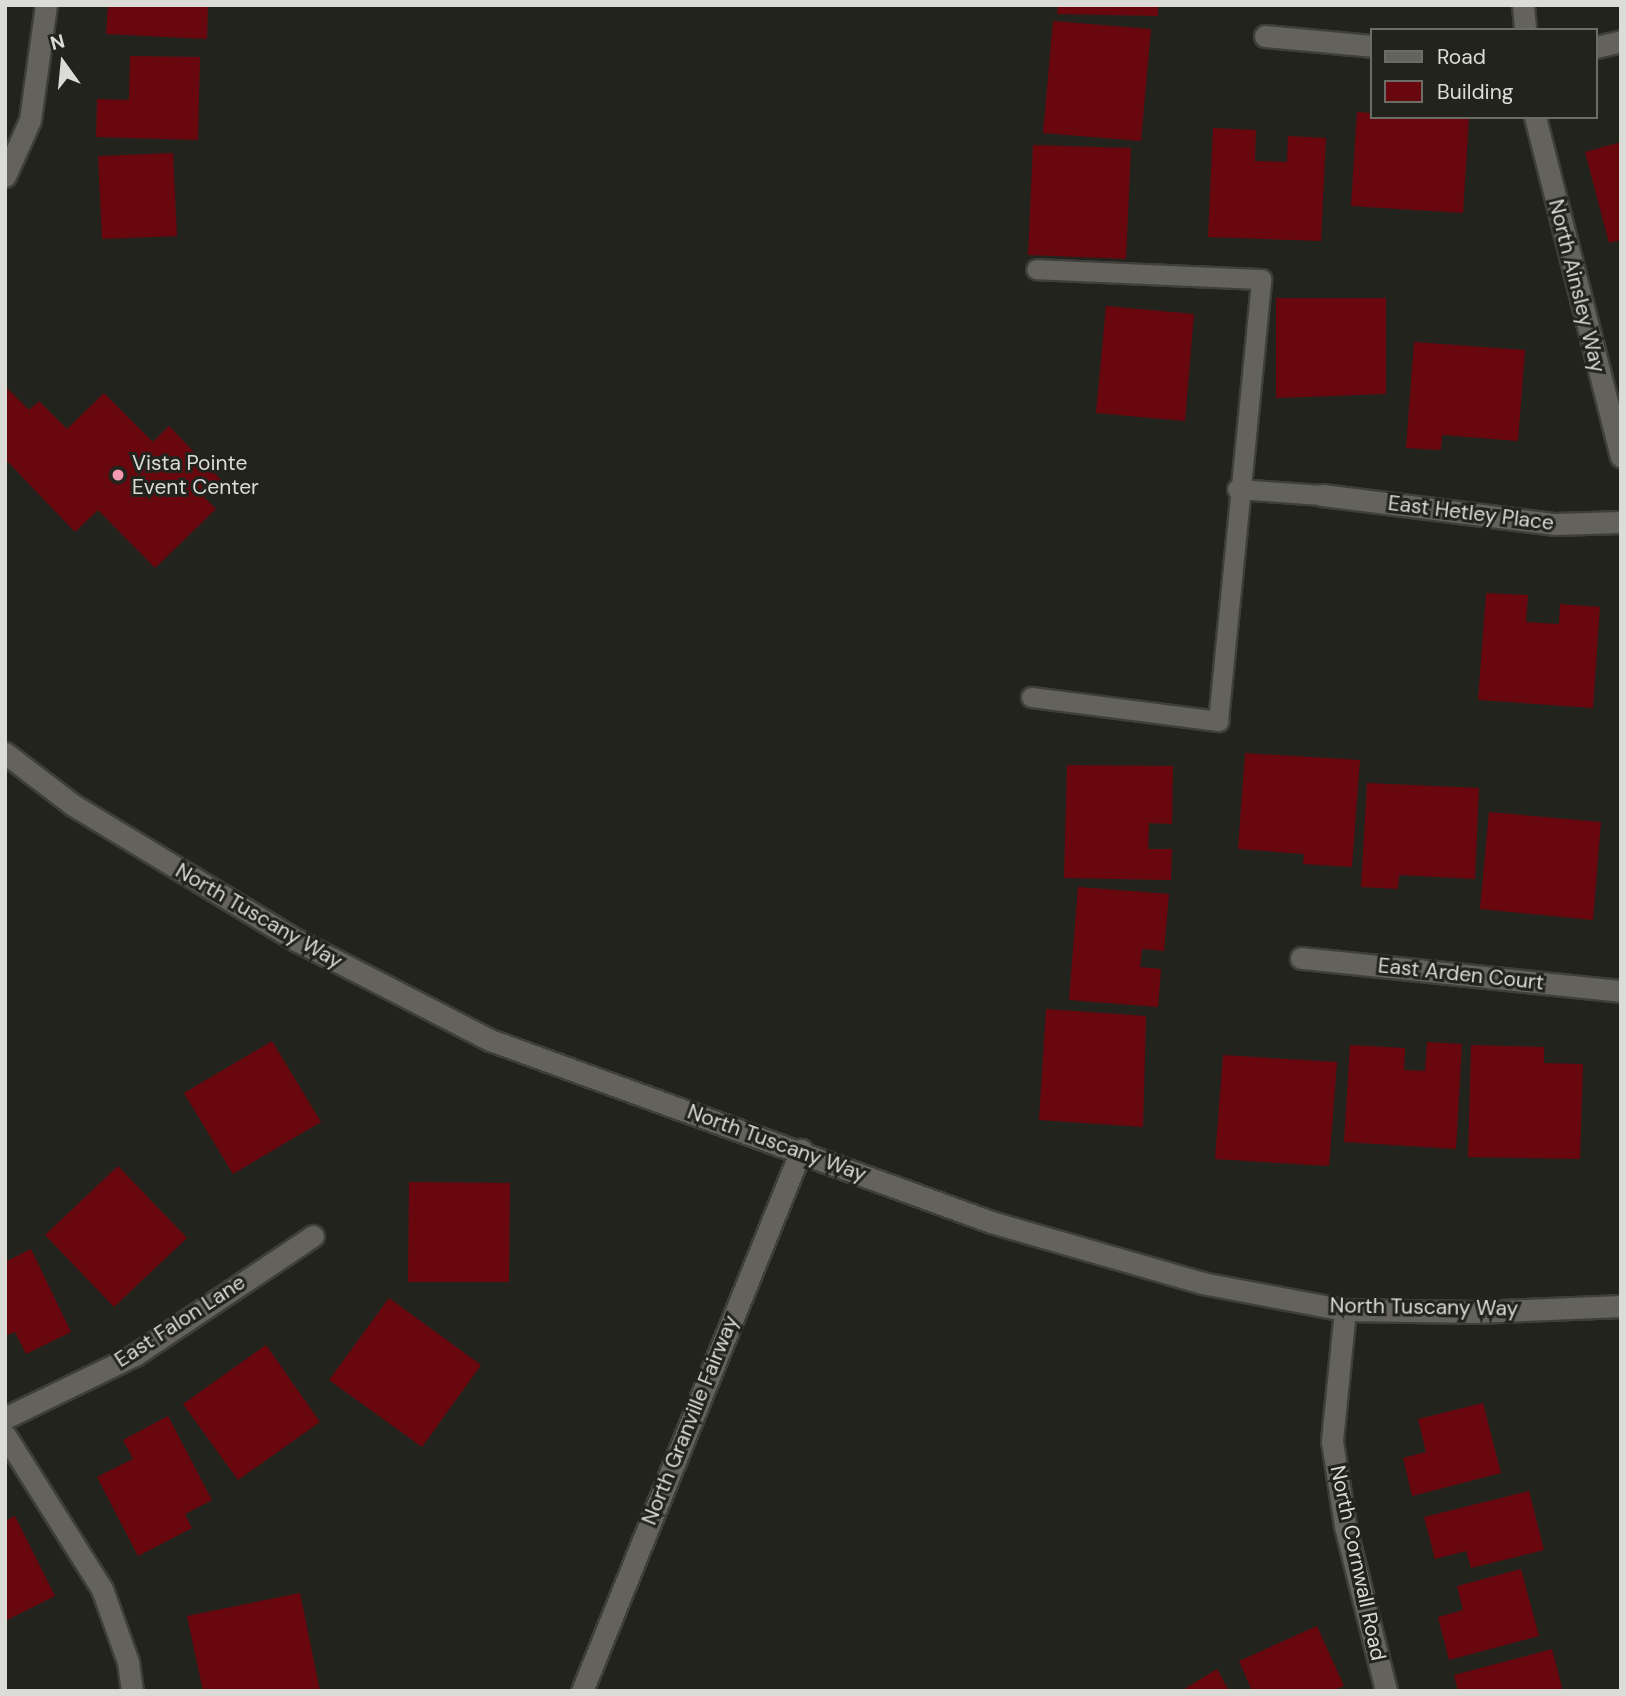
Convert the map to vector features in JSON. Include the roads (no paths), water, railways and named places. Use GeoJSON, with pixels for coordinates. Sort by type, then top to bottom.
{"type":"FeatureCollection","features":[{"type":"Feature","properties":{"kind":"street"},"geometry":{"type":"LineString","coordinates":[[5,176],[30,120],[46,5]]}},
{"type":"Feature","properties":{"kind":"street"},"geometry":{"type":"LineString","coordinates":[[1523,5],[1525,28]]}},
{"type":"Feature","properties":{"kind":"street"},"geometry":{"type":"LineString","coordinates":[[1265,36],[1370,46]]}},
{"type":"Feature","properties":{"kind":"street"},"geometry":{"type":"LineString","coordinates":[[1598,47],[1621,41]]}},
{"type":"Feature","properties":{"kind":"street","name":"North Ainsley Way"},"geometry":{"type":"LineString","coordinates":[[1536,119],[1621,456]]}},
{"type":"Feature","properties":{"kind":"street","name":"East Hetley Place"},"geometry":{"type":"LineString","coordinates":[[1322,495],[1555,524],[1621,522]]}},
{"type":"Feature","properties":{"kind":"street","name":"North Tuscany Way"},"geometry":{"type":"LineString","coordinates":[[5,753],[73,805],[298,941],[490,1040],[801,1150],[991,1222],[1202,1283],[1345,1310],[1476,1312],[1621,1306]]}},
{"type":"Feature","properties":{"kind":"street","name":"East Arden Court"},"geometry":{"type":"LineString","coordinates":[[1301,958],[1621,991]]}},
{"type":"Feature","properties":{"kind":"street","name":"North Granville Fairway"},"geometry":{"type":"LineString","coordinates":[[582,1691],[801,1150]]}},
{"type":"Feature","properties":{"kind":"street","name":"East Falon Lane"},"geometry":{"type":"LineString","coordinates":[[5,1418],[135,1355],[313,1236]]}},
{"type":"Feature","properties":{"kind":"street","name":"North Cornwall Road"},"geometry":{"type":"LineString","coordinates":[[1345,1310],[1332,1441],[1345,1527],[1386,1691]]}},
{"type":"Feature","properties":{"kind":"street"},"geometry":{"type":"LineString","coordinates":[[5,1434],[102,1589],[128,1662],[132,1691]]}},
{"type":"Feature","properties":{"kind":"lane"},"geometry":{"type":"LineString","coordinates":[[1031,697],[1219,721],[1237,489],[1261,279],[1036,270]]}},
{"type":"Feature","properties":{"kind":"lane"},"geometry":{"type":"LineString","coordinates":[[1237,489],[1322,495]]}},
{"type":"Feature","properties":{"kind":"place","name":"Vista Pointe Event Center"},"geometry":{"type":"Point","coordinates":[118,475]}}]}
